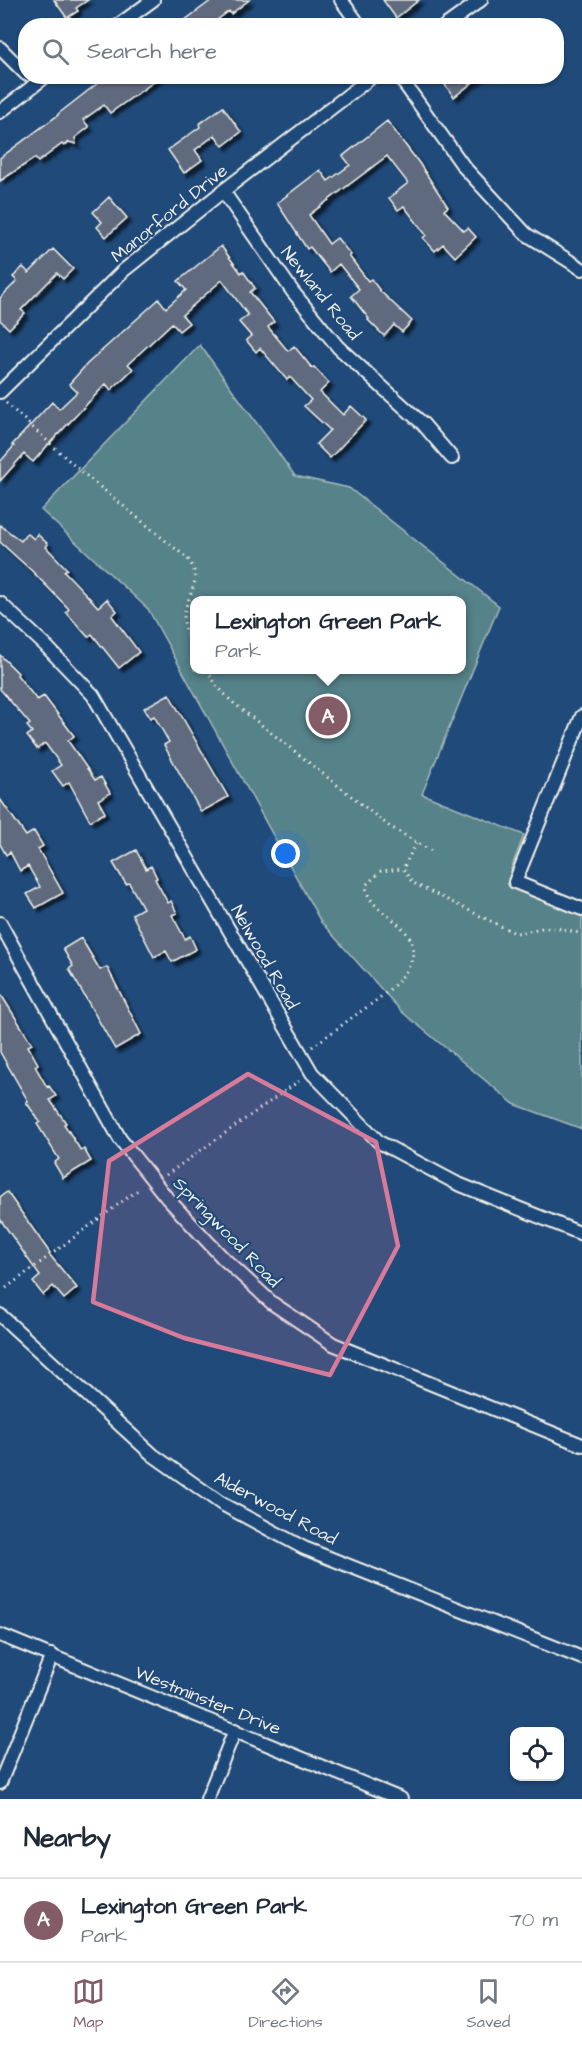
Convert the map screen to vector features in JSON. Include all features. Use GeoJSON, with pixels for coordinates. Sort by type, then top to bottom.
{"type":"FeatureCollection","features":[{"type":"Feature","properties":{"kind":"street"},"geometry":{"type":"LineString","coordinates":[[128,18],[153,0]]}},
{"type":"Feature","properties":{"kind":"street"},"geometry":{"type":"LineString","coordinates":[[341,0],[354,18]]}},
{"type":"Feature","properties":{"kind":"street"},"geometry":{"type":"LineString","coordinates":[[456,18],[481,0]]}},
{"type":"Feature","properties":{"kind":"street"},"geometry":{"type":"LineString","coordinates":[[0,48],[18,64]]}},
{"type":"Feature","properties":{"kind":"street"},"geometry":{"type":"LineString","coordinates":[[0,112],[28,84]]}},
{"type":"Feature","properties":{"kind":"street","name":"Manorford Drive"},"geometry":{"type":"LineString","coordinates":[[3,398],[123,271],[363,84]]}},
{"type":"Feature","properties":{"kind":"street"},"geometry":{"type":"LineString","coordinates":[[405,84],[464,167],[526,234],[582,269]]}},
{"type":"Feature","properties":{"kind":"street","name":"Newland Road"},"geometry":{"type":"LineString","coordinates":[[224,191],[292,292],[338,347],[423,424],[452,458]]}},
{"type":"Feature","properties":{"kind":"street","name":"Nelwood Road"},"geometry":{"type":"LineString","coordinates":[[0,603],[93,695],[312,1073],[379,1142],[456,1184],[582,1234]]}},
{"type":"Feature","properties":{"kind":"street"},"geometry":{"type":"LineString","coordinates":[[582,716],[515,882],[582,909]]}},
{"type":"Feature","properties":{"kind":"street","name":"Springwood Road"},"geometry":{"type":"LineString","coordinates":[[0,923],[120,1139],[167,1198],[222,1257],[272,1303],[333,1344],[582,1445]]}},
{"type":"Feature","properties":{"kind":"street","name":"Alderwood Road"},"geometry":{"type":"LineString","coordinates":[[0,1314],[153,1455],[222,1504],[304,1548],[582,1658]]}},
{"type":"Feature","properties":{"kind":"street","name":"Westminster Drive"},"geometry":{"type":"LineString","coordinates":[[0,1635],[401,1799]]}},
{"type":"Feature","properties":{"kind":"street"},"geometry":{"type":"LineString","coordinates":[[0,1784],[52,1655]]}},
{"type":"Feature","properties":{"kind":"street"},"geometry":{"type":"LineString","coordinates":[[207,1799],[235,1730]]}},
{"type":"Feature","properties":{"kind":"path"},"geometry":{"type":"LineString","coordinates":[[3,398],[77,468],[188,559],[193,566],[195,579],[190,596]]}},
{"type":"Feature","properties":{"kind":"path"},"geometry":{"type":"LineString","coordinates":[[190,597],[184,619],[190,641]]}},
{"type":"Feature","properties":{"kind":"path"},"geometry":{"type":"LineString","coordinates":[[210,674],[217,686],[231,701],[389,826],[433,852]]}},
{"type":"Feature","properties":{"kind":"path"},"geometry":{"type":"LineString","coordinates":[[403,868],[416,843]]}},
{"type":"Feature","properties":{"kind":"path"},"geometry":{"type":"LineString","coordinates":[[403,868],[412,882],[417,885],[514,933],[541,928],[557,928],[582,934]]}},
{"type":"Feature","properties":{"kind":"path"},"geometry":{"type":"LineString","coordinates":[[312,1047],[393,987],[410,964],[413,950],[406,932],[379,909],[366,893],[366,885],[381,872],[403,868]]}},
{"type":"Feature","properties":{"kind":"path"},"geometry":{"type":"LineString","coordinates":[[165,1175],[299,1081]]}},
{"type":"Feature","properties":{"kind":"path"},"geometry":{"type":"LineString","coordinates":[[6,1288],[139,1189]]}},
{"type":"Feature","properties":{"kind":"highlighted area"},"geometry":{"type":"Polygon","coordinates":[[[248,1074],[376,1142],[398,1246],[330,1375],[184,1338],[93,1302],[109,1161],[248,1074]]]}},
{"type":"Feature","properties":{"kind":"green space"},"geometry":{"type":"Polygon","coordinates":[[[200,345],[295,476],[349,488],[499,606],[422,794],[524,835],[511,869],[515,886],[582,914],[582,1129],[514,1104],[402,1012],[321,922],[148,609],[41,510],[200,345]]]}},
{"type":"Feature","properties":{"kind":"building"},"geometry":{"type":"Polygon","coordinates":[[[54,0],[88,0],[76,8],[78,11],[67,18],[54,0]]]}},
{"type":"Feature","properties":{"kind":"building"},"geometry":{"type":"Polygon","coordinates":[[[212,0],[249,0],[231,14],[229,11],[220,18],[188,18],[212,0]]]}},
{"type":"Feature","properties":{"kind":"building"},"geometry":{"type":"Polygon","coordinates":[[[383,0],[419,0],[396,18],[383,0]]]}},
{"type":"Feature","properties":{"kind":"building"},"geometry":{"type":"Polygon","coordinates":[[[97,84],[151,84],[110,113],[104,105],[83,120],[89,127],[75,138],[76,144],[69,142],[64,146],[62,144],[38,162],[35,158],[0,181],[0,158],[97,84]]]}},
{"type":"Feature","properties":{"kind":"building"},"geometry":{"type":"Polygon","coordinates":[[[444,84],[471,84],[454,97],[444,84]]]}},
{"type":"Feature","properties":{"kind":"building"},"geometry":{"type":"Polygon","coordinates":[[[223,107],[241,132],[223,146],[215,135],[195,150],[202,160],[184,173],[168,150],[223,107]]]}},
{"type":"Feature","properties":{"kind":"building"},"geometry":{"type":"Polygon","coordinates":[[[387,121],[419,163],[448,207],[444,210],[464,231],[468,228],[476,237],[455,257],[443,244],[435,251],[423,238],[426,235],[404,206],[398,210],[389,198],[408,183],[387,156],[309,215],[329,244],[337,238],[368,281],[371,279],[381,292],[412,321],[402,332],[394,325],[384,336],[368,320],[351,296],[359,289],[339,264],[330,272],[310,247],[307,249],[277,203],[320,170],[328,181],[350,165],[343,156],[387,121]]]}},
{"type":"Feature","properties":{"kind":"building"},"geometry":{"type":"Polygon","coordinates":[[[109,197],[127,218],[106,237],[97,227],[102,222],[93,212],[109,197]]]}},
{"type":"Feature","properties":{"kind":"building"},"geometry":{"type":"Polygon","coordinates":[[[221,246],[255,288],[250,292],[274,322],[268,327],[288,351],[294,346],[312,368],[314,367],[329,383],[320,392],[343,415],[351,406],[366,420],[330,458],[316,444],[330,430],[304,406],[311,400],[290,377],[287,380],[260,348],[256,352],[246,340],[251,336],[239,322],[248,315],[222,280],[182,315],[189,323],[179,331],[172,323],[128,364],[133,369],[111,390],[106,384],[33,462],[24,454],[0,481],[0,462],[14,446],[12,445],[52,402],[59,409],[77,392],[69,384],[87,364],[159,299],[166,308],[186,290],[178,281],[221,246]]]}},
{"type":"Feature","properties":{"kind":"building"},"geometry":{"type":"Polygon","coordinates":[[[53,249],[73,269],[63,279],[57,273],[21,310],[25,313],[9,329],[0,320],[0,298],[17,281],[13,277],[23,267],[29,273],[53,249]]]}},
{"type":"Feature","properties":{"kind":"building"},"geometry":{"type":"Polygon","coordinates":[[[0,525],[21,541],[27,533],[34,539],[37,534],[48,544],[46,547],[67,569],[64,571],[98,607],[107,599],[117,611],[112,616],[139,652],[119,668],[92,634],[88,637],[66,612],[69,609],[0,542],[0,525]]]}},
{"type":"Feature","properties":{"kind":"building"},"geometry":{"type":"Polygon","coordinates":[[[0,655],[18,673],[17,675],[37,700],[44,696],[74,736],[68,741],[95,780],[101,777],[110,793],[98,800],[105,813],[90,821],[69,782],[63,786],[52,771],[61,765],[45,743],[37,749],[27,736],[32,732],[27,726],[30,724],[0,689],[0,655]]]}},
{"type":"Feature","properties":{"kind":"building"},"geometry":{"type":"Polygon","coordinates":[[[169,694],[228,797],[201,812],[164,745],[169,742],[154,716],[150,718],[144,708],[169,694]]]}},
{"type":"Feature","properties":{"kind":"building"},"geometry":{"type":"Polygon","coordinates":[[[0,799],[26,836],[34,831],[43,846],[38,849],[63,893],[36,908],[27,894],[40,887],[28,866],[20,871],[10,852],[6,855],[0,844],[0,799]]]}},
{"type":"Feature","properties":{"kind":"building"},"geometry":{"type":"Polygon","coordinates":[[[136,850],[146,869],[151,866],[168,903],[171,901],[177,913],[172,915],[185,939],[190,936],[196,949],[172,962],[166,951],[154,957],[132,914],[143,908],[129,883],[126,884],[113,863],[136,850]]]}},
{"type":"Feature","properties":{"kind":"building"},"geometry":{"type":"Polygon","coordinates":[[[81,938],[100,970],[107,967],[141,1034],[115,1049],[69,969],[73,966],[63,949],[81,938]]]}},
{"type":"Feature","properties":{"kind":"building"},"geometry":{"type":"Polygon","coordinates":[[[0,993],[32,1044],[28,1046],[38,1064],[35,1066],[47,1087],[49,1086],[56,1096],[50,1100],[81,1151],[84,1149],[91,1161],[63,1178],[54,1163],[59,1159],[37,1124],[40,1122],[26,1102],[28,1101],[0,1052],[0,993]]]}},
{"type":"Feature","properties":{"kind":"building"},"geometry":{"type":"Polygon","coordinates":[[[7,1192],[49,1254],[77,1288],[64,1299],[53,1286],[43,1295],[33,1282],[40,1276],[0,1219],[0,1197],[7,1192]]]}},
{"type":"Feature","properties":{"kind":"place","name":"Lexington Green Park"},"geometry":{"type":"Point","coordinates":[328,716]}}]}
